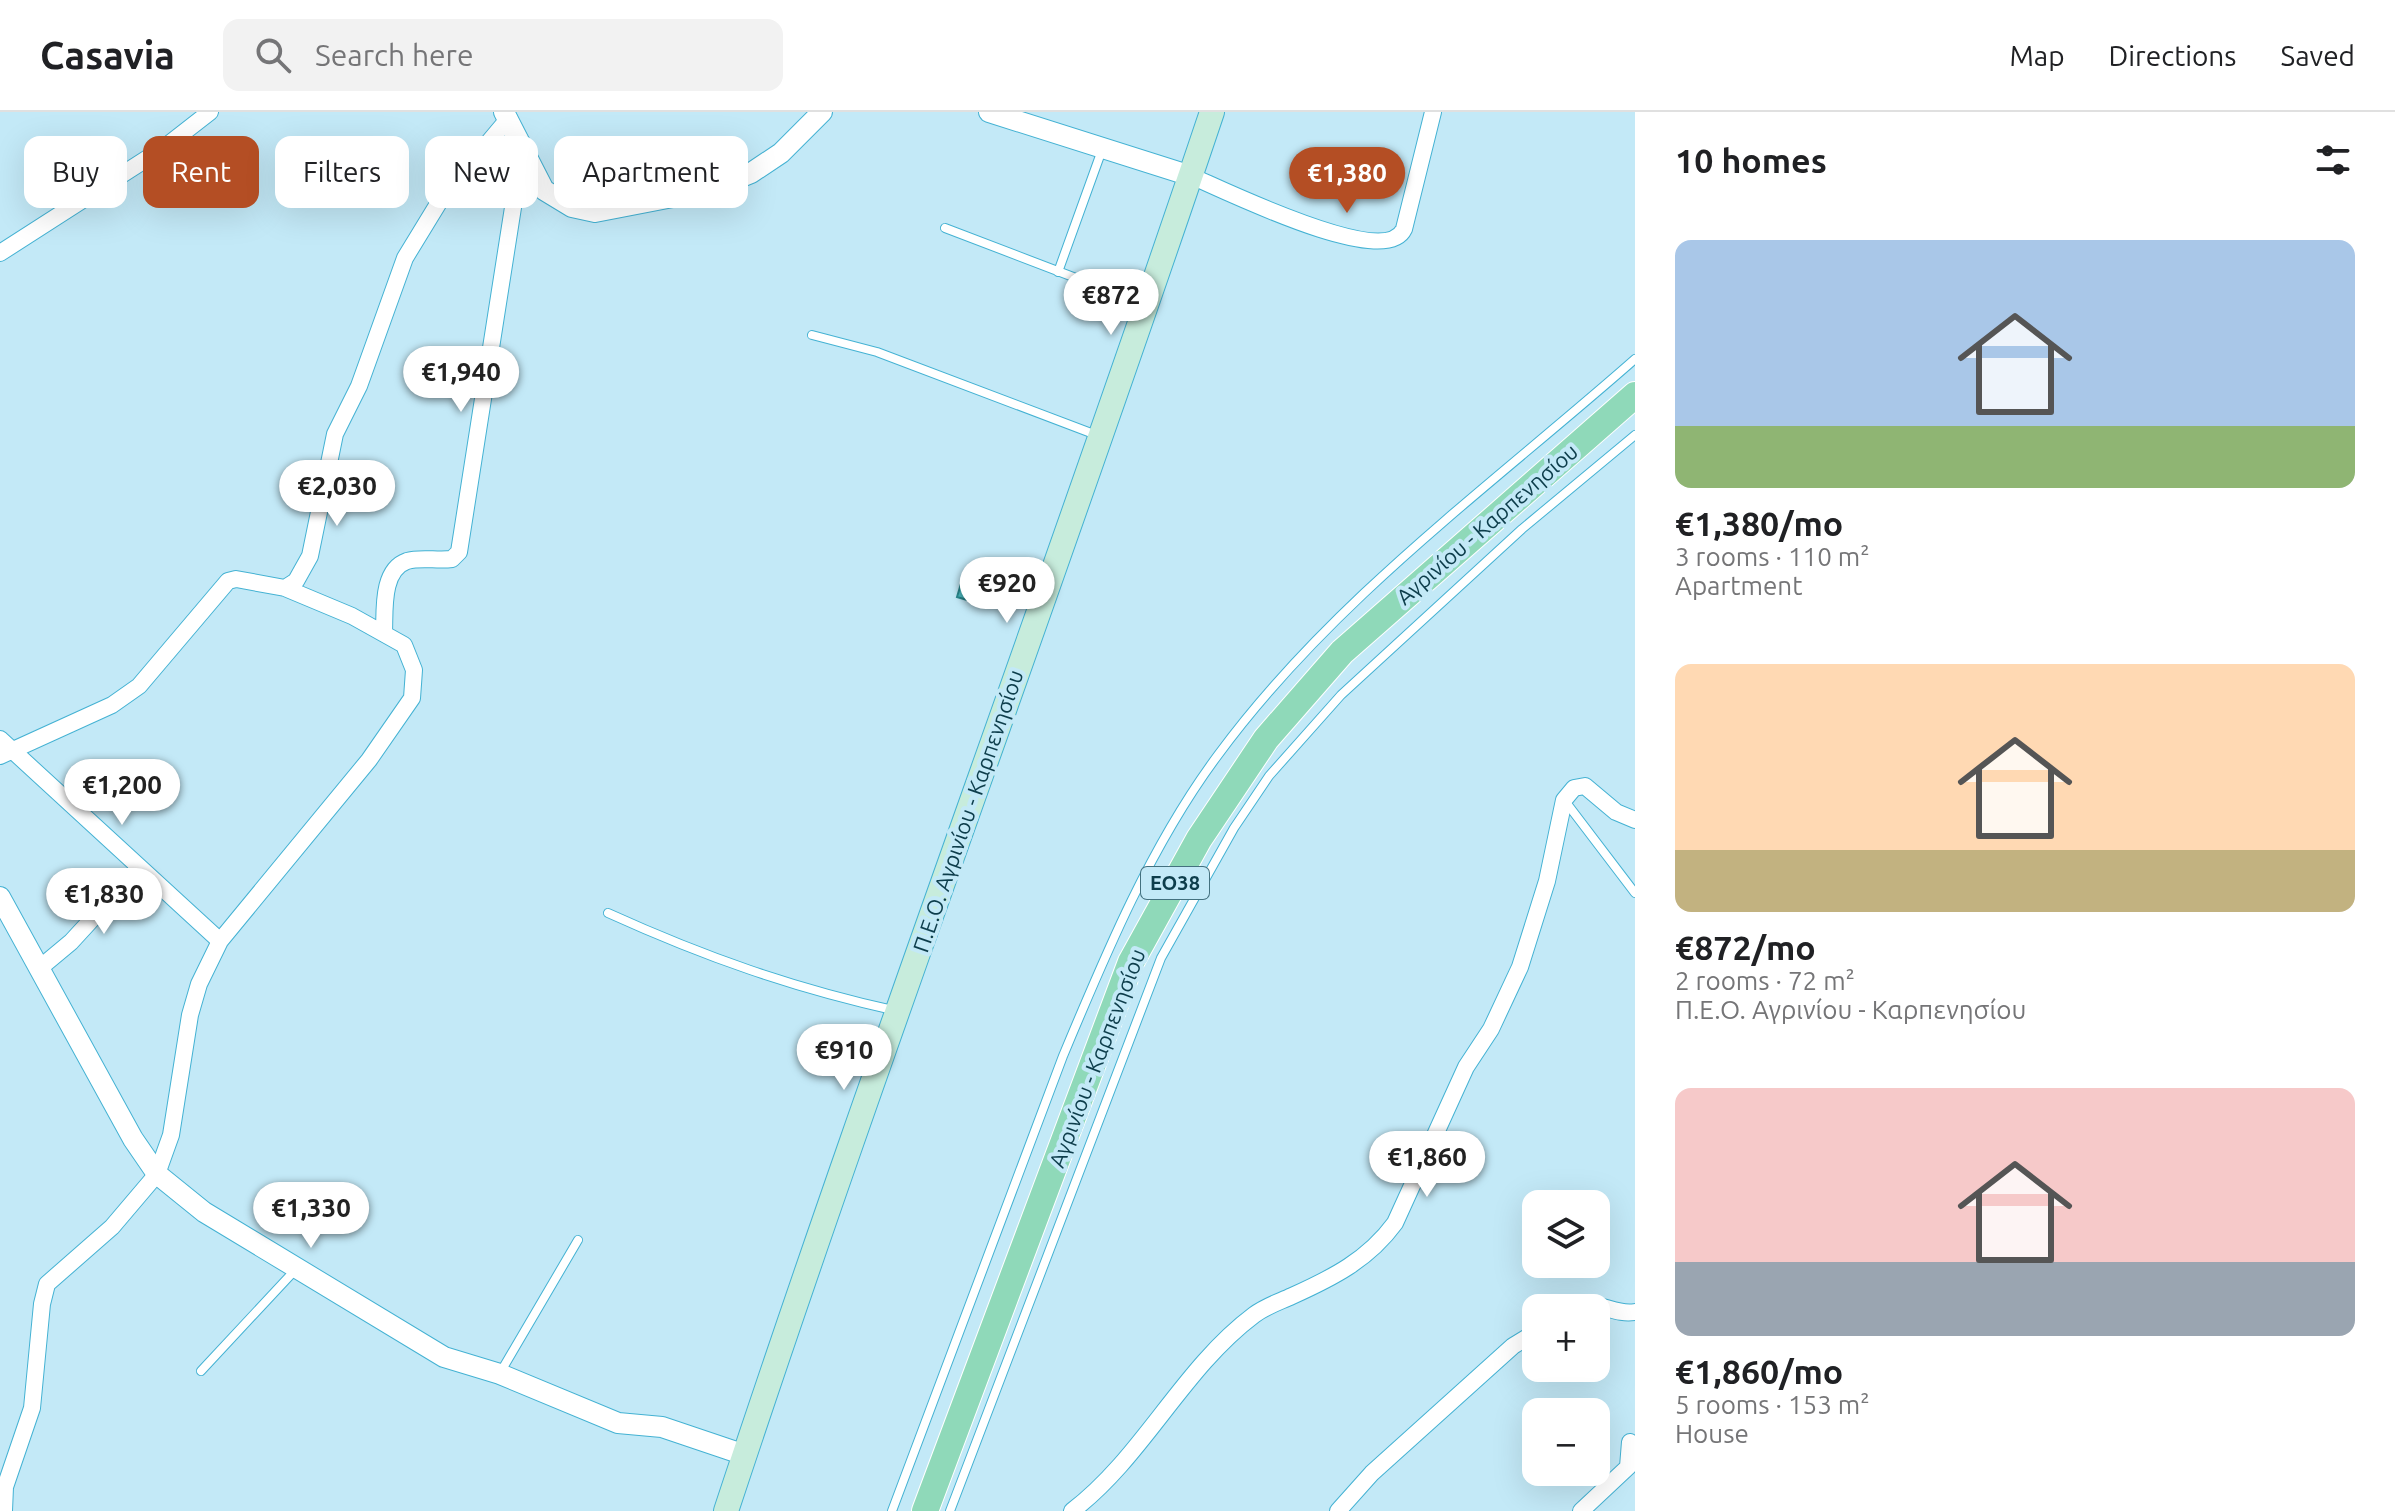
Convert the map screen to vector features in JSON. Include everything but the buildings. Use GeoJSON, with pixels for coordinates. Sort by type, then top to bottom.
{"type":"FeatureCollection","features":[{"type":"Feature","properties":{"kind":"main road","name":"Π.Ε.Ο. Αγρινίου - Καρπενησίου"},"geometry":{"type":"LineString","coordinates":[[726,1511],[897,1011],[1148,306],[1212,112]]}},
{"type":"Feature","properties":{"kind":"main road","name":"Αγρινίου - Καρπενησίου"},"geometry":{"type":"LineString","coordinates":[[925,1511],[1131,962],[1199,839],[1266,739],[1342,652],[1635,395]]}},
{"type":"Feature","properties":{"kind":"street"},"geometry":{"type":"LineString","coordinates":[[0,253],[165,147],[210,112]]}},
{"type":"Feature","properties":{"kind":"street"},"geometry":{"type":"LineString","coordinates":[[538,176],[550,195],[580,210],[605,212],[709,190],[751,173],[781,153],[822,112]]}},
{"type":"Feature","properties":{"kind":"street"},"geometry":{"type":"LineString","coordinates":[[989,112],[1191,176],[1284,217],[1358,240],[1392,241],[1404,229],[1433,112]]}},
{"type":"Feature","properties":{"kind":"street"},"geometry":{"type":"LineString","coordinates":[[285,588],[296,581],[310,556],[335,434],[359,386],[405,258],[441,199],[506,115],[516,136]]}},
{"type":"Feature","properties":{"kind":"street"},"geometry":{"type":"LineString","coordinates":[[384,632],[387,585],[400,566],[408,561],[452,559],[459,552],[513,208]]}},
{"type":"Feature","properties":{"kind":"street"},"geometry":{"type":"LineString","coordinates":[[4,1511],[5,1487],[32,1408],[43,1293],[53,1278],[112,1227],[157,1174],[171,1135],[190,1015],[199,984],[220,941],[369,760],[412,698],[416,683],[411,659],[404,645],[384,632],[285,588],[236,579],[228,581],[139,686],[112,705],[4,749],[220,941]]}},
{"type":"Feature","properties":{"kind":"street"},"geometry":{"type":"LineString","coordinates":[[1072,1511],[1109,1479],[1158,1416],[1251,1317],[1343,1271],[1381,1242],[1395,1223],[1466,1067],[1491,1029],[1520,967],[1547,881],[1564,800],[1574,788],[1585,786],[1616,812],[1635,820]]}},
{"type":"Feature","properties":{"kind":"street"},"geometry":{"type":"LineString","coordinates":[[41,967],[71,942],[138,869]]}},
{"type":"Feature","properties":{"kind":"street"},"geometry":{"type":"LineString","coordinates":[[0,897],[41,967],[83,1052],[157,1174],[204,1212],[444,1357],[500,1374],[618,1423],[662,1427],[745,1455]]}},
{"type":"Feature","properties":{"kind":"street"},"geometry":{"type":"LineString","coordinates":[[1610,1309],[1626,1314],[1635,1312]]}},
{"type":"Feature","properties":{"kind":"street"},"geometry":{"type":"LineString","coordinates":[[1338,1511],[1372,1473],[1522,1341]]}},
{"type":"Feature","properties":{"kind":"street"},"geometry":{"type":"LineString","coordinates":[[1581,1511],[1628,1467],[1630,1442]]}},
{"type":"Feature","properties":{"kind":"lane"},"geometry":{"type":"LineString","coordinates":[[1058,272],[1102,149]]}},
{"type":"Feature","properties":{"kind":"lane"},"geometry":{"type":"LineString","coordinates":[[945,228],[1148,306]]}},
{"type":"Feature","properties":{"kind":"lane"},"geometry":{"type":"LineString","coordinates":[[812,335],[877,352],[1100,436]]}},
{"type":"Feature","properties":{"kind":"lane"},"geometry":{"type":"LineString","coordinates":[[892,1511],[1094,981],[1152,862],[1194,791],[1268,691],[1318,639],[1465,504],[1635,359]]}},
{"type":"Feature","properties":{"kind":"lane"},"geometry":{"type":"LineString","coordinates":[[950,1511],[1149,985],[1189,904],[1234,828],[1269,776],[1341,695],[1522,529],[1635,435]]}},
{"type":"Feature","properties":{"kind":"lane"},"geometry":{"type":"LineString","coordinates":[[1564,800],[1635,893]]}},
{"type":"Feature","properties":{"kind":"lane"},"geometry":{"type":"LineString","coordinates":[[608,913],[702,955],[782,982],[897,1011]]}},
{"type":"Feature","properties":{"kind":"lane"},"geometry":{"type":"LineString","coordinates":[[500,1374],[578,1240]]}},
{"type":"Feature","properties":{"kind":"lane"},"geometry":{"type":"LineString","coordinates":[[201,1371],[298,1268]]}}]}
